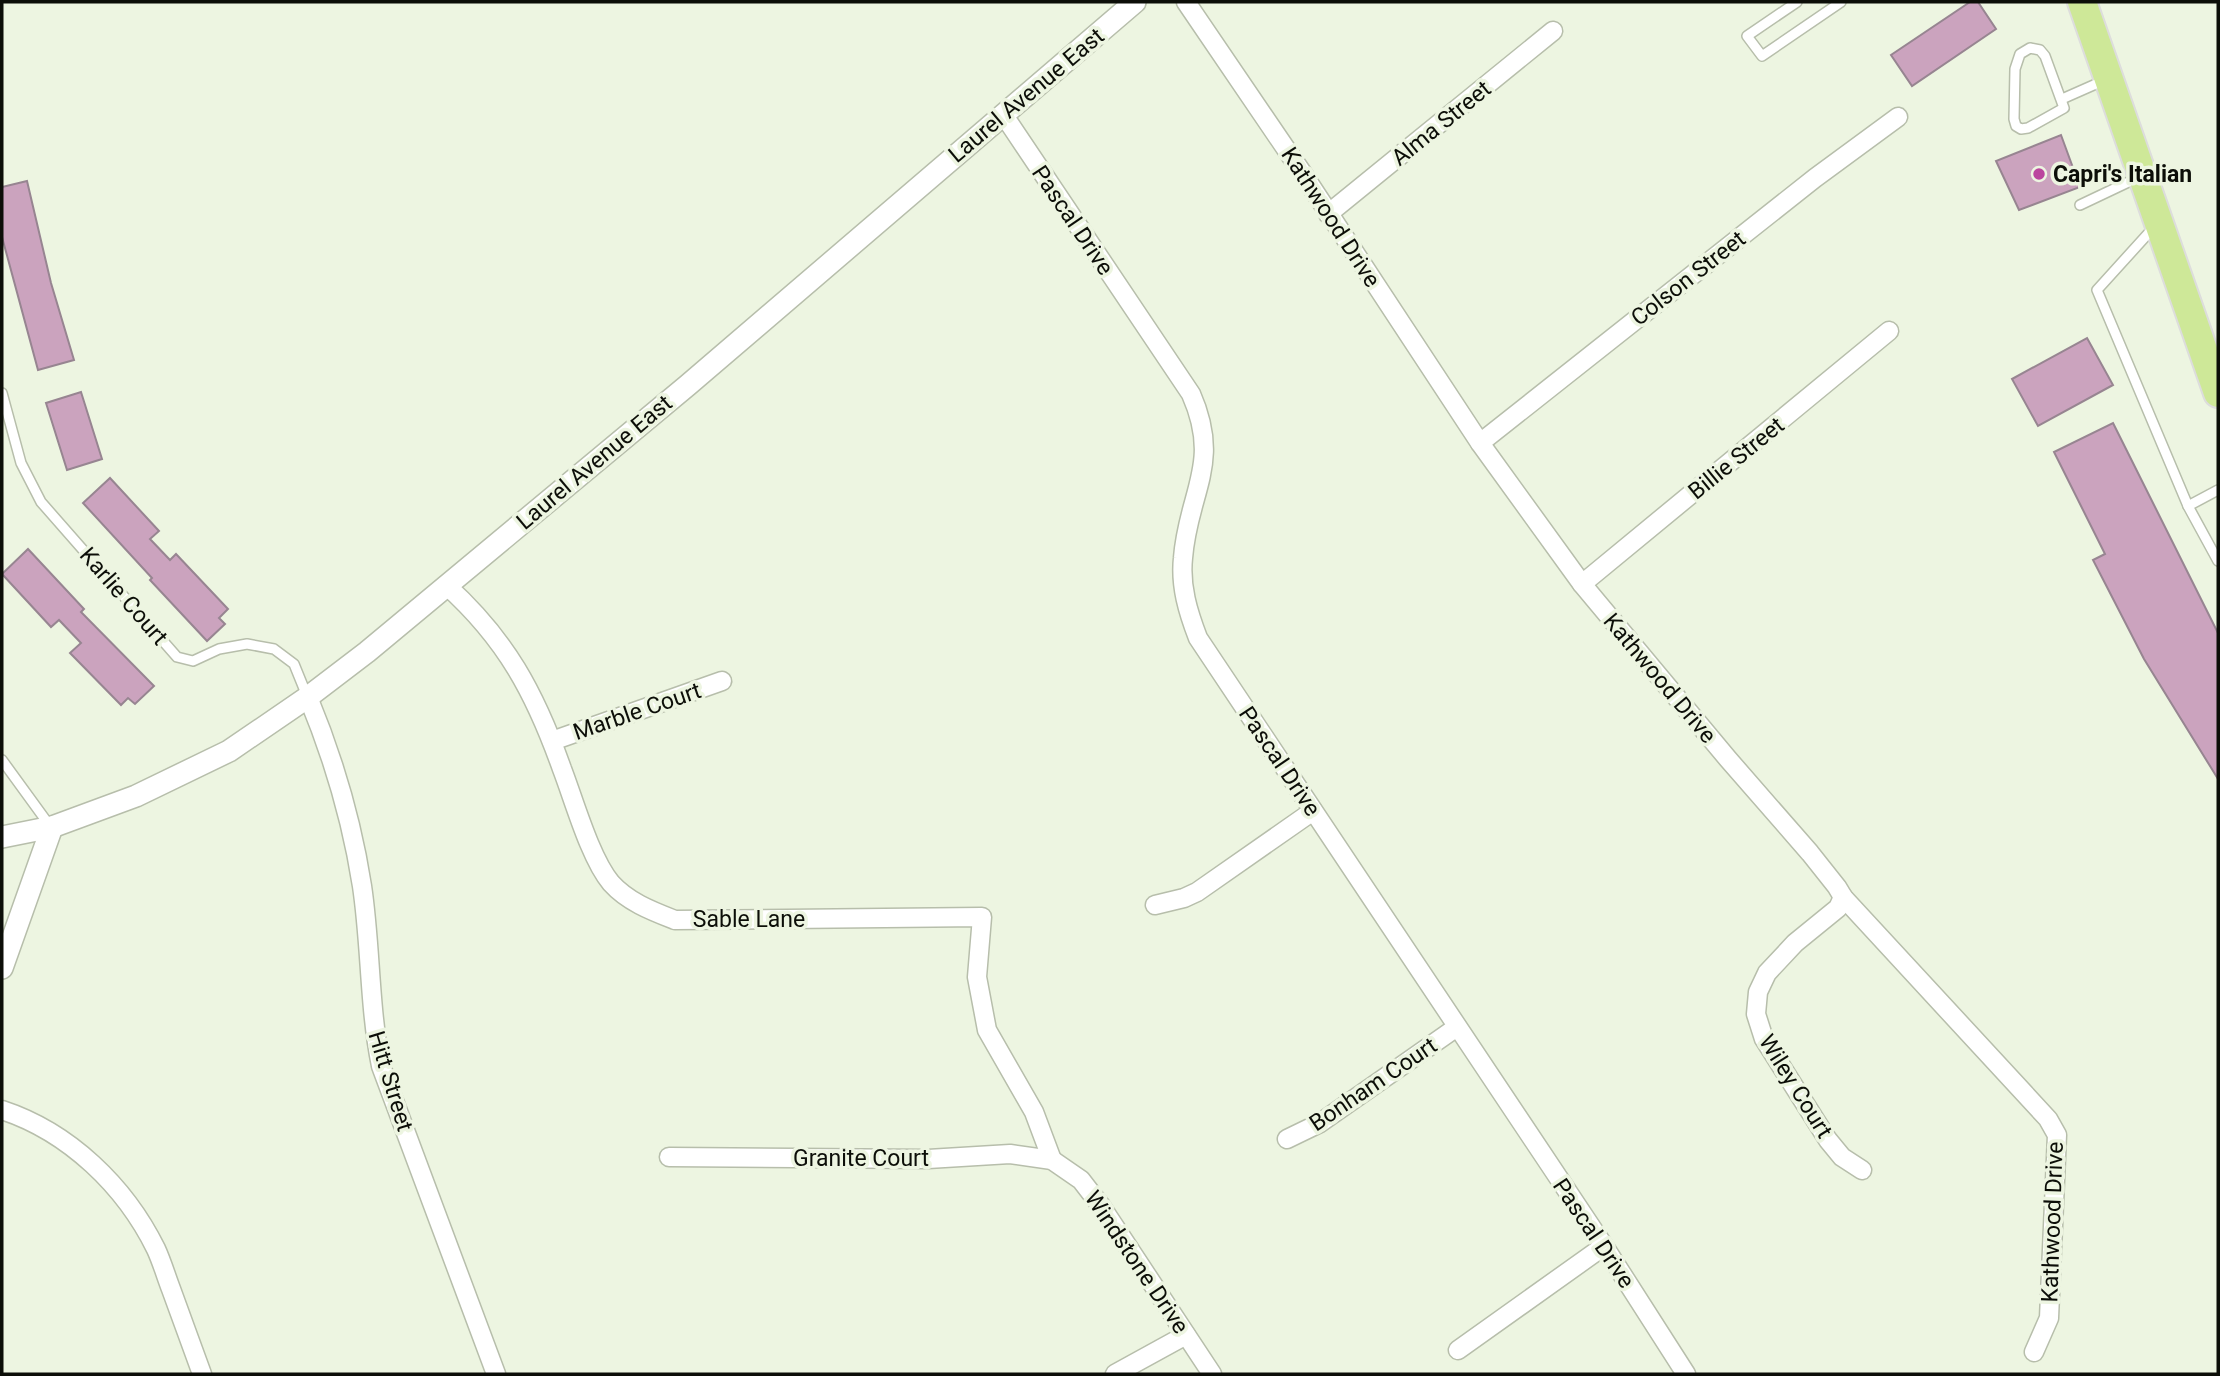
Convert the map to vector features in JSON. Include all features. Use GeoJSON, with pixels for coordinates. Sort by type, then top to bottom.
{"type":"FeatureCollection","features":[{"type":"Feature","properties":{"kind":"highway"},"geometry":{"type":"LineString","coordinates":[[2082,2],[2218,393]]}},
{"type":"Feature","properties":{"kind":"street","name":"Laurel Avenue East"},"geometry":{"type":"LineString","coordinates":[[2,837],[51,827],[136,796],[205,764],[308,697],[367,652],[688,385],[1135,2]]}},
{"type":"Feature","properties":{"kind":"street","name":"Kathwood Drive"},"geometry":{"type":"LineString","coordinates":[[1186,2],[1480,443],[1582,584],[1810,853],[1843,897],[2048,1119],[2057,1135],[2049,1318],[2034,1352]]}},
{"type":"Feature","properties":{"kind":"street","name":"Alma Street"},"geometry":{"type":"LineString","coordinates":[[1328,214],[1553,31]]}},
{"type":"Feature","properties":{"kind":"street","name":"Pascal Drive"},"geometry":{"type":"LineString","coordinates":[[1003,114],[1191,394],[1200,414],[1205,450],[1203,471],[1187,531],[1183,558],[1186,604],[1198,638],[1604,1246],[1686,1374]]}},
{"type":"Feature","properties":{"kind":"street","name":"Colson Street"},"geometry":{"type":"LineString","coordinates":[[1480,443],[1815,177],[1898,117]]}},
{"type":"Feature","properties":{"kind":"street","name":"Billie Street"},"geometry":{"type":"LineString","coordinates":[[1582,584],[1889,331]]}},
{"type":"Feature","properties":{"kind":"street","name":"Sable Lane"},"geometry":{"type":"LineString","coordinates":[[446,585],[492,631],[510,657],[552,741],[576,811],[599,862],[611,882],[643,908],[676,920],[982,917],[977,977],[987,1030],[1034,1112],[1052,1160]]}},
{"type":"Feature","properties":{"kind":"street","name":"Marble Court"},"geometry":{"type":"LineString","coordinates":[[552,741],[722,681]]}},
{"type":"Feature","properties":{"kind":"street","name":"Hitt Street"},"geometry":{"type":"LineString","coordinates":[[308,697],[322,731],[343,799],[358,862],[373,1030],[381,1066],[496,1374]]}},
{"type":"Feature","properties":{"kind":"street"},"geometry":{"type":"LineString","coordinates":[[1155,905],[1184,898],[1197,891],[1313,811]]}},
{"type":"Feature","properties":{"kind":"street"},"geometry":{"type":"LineString","coordinates":[[2,968],[51,827]]}},
{"type":"Feature","properties":{"kind":"street","name":"Wiley Court"},"geometry":{"type":"LineString","coordinates":[[1843,897],[1838,908],[1794,943],[1766,973],[1758,992],[1756,1014],[1764,1039],[1828,1140],[1842,1157],[1862,1170]]}},
{"type":"Feature","properties":{"kind":"street","name":"Bonham Court"},"geometry":{"type":"LineString","coordinates":[[1287,1139],[1320,1123],[1457,1027]]}},
{"type":"Feature","properties":{"kind":"street"},"geometry":{"type":"LineString","coordinates":[[2,1110],[20,1116],[65,1140],[101,1172],[132,1208],[157,1250],[202,1374]]}},
{"type":"Feature","properties":{"kind":"street","name":"Granite Court"},"geometry":{"type":"LineString","coordinates":[[668,1157],[928,1159],[1010,1154],[1052,1160]]}},
{"type":"Feature","properties":{"kind":"street","name":"Windstone Drive"},"geometry":{"type":"LineString","coordinates":[[1052,1160],[1081,1180],[1101,1206],[1212,1374]]}},
{"type":"Feature","properties":{"kind":"street"},"geometry":{"type":"LineString","coordinates":[[1458,1350],[1604,1246]]}},
{"type":"Feature","properties":{"kind":"street"},"geometry":{"type":"LineString","coordinates":[[1115,1374],[1186,1335]]}},
{"type":"Feature","properties":{"kind":"lane"},"geometry":{"type":"LineString","coordinates":[[1797,2],[1747,36],[1762,57],[1841,2]]}},
{"type":"Feature","properties":{"kind":"lane"},"geometry":{"type":"LineString","coordinates":[[2030,48],[2040,50],[2045,56],[2062,99],[2064,108],[2060,112],[2028,128],[2021,129],[2016,126],[2015,69],[2020,54],[2030,48]]}},
{"type":"Feature","properties":{"kind":"lane"},"geometry":{"type":"LineString","coordinates":[[2062,99],[2108,79]]}},
{"type":"Feature","properties":{"kind":"lane"},"geometry":{"type":"LineString","coordinates":[[2080,205],[2142,176]]}},
{"type":"Feature","properties":{"kind":"lane"},"geometry":{"type":"LineString","coordinates":[[2158,222],[2097,290],[2188,506],[2218,561]]}},
{"type":"Feature","properties":{"kind":"lane","name":"Karlie Court"},"geometry":{"type":"LineString","coordinates":[[2,393],[21,463],[41,502],[177,657],[193,661],[219,649],[247,644],[274,649],[295,664],[308,697]]}},
{"type":"Feature","properties":{"kind":"lane"},"geometry":{"type":"LineString","coordinates":[[2188,506],[2218,490]]}},
{"type":"Feature","properties":{"kind":"lane"},"geometry":{"type":"LineString","coordinates":[[2,761],[51,827]]}},
{"type":"Feature","properties":{"kind":"building"},"geometry":{"type":"Polygon","coordinates":[[[1970,2],[1978,2],[1996,29],[1912,86],[1891,55],[1970,2]]]}},
{"type":"Feature","properties":{"kind":"building","name":"Capri's Italian"},"geometry":{"type":"Polygon","coordinates":[[[2061,135],[2080,187],[2019,210],[1996,161],[2061,135]]]}},
{"type":"Feature","properties":{"kind":"building"},"geometry":{"type":"Polygon","coordinates":[[[27,181],[51,283],[74,360],[38,370],[2,237],[2,187],[27,181]]]}},
{"type":"Feature","properties":{"kind":"building"},"geometry":{"type":"Polygon","coordinates":[[[2087,338],[2113,385],[2038,426],[2012,379],[2087,338]]]}},
{"type":"Feature","properties":{"kind":"building"},"geometry":{"type":"Polygon","coordinates":[[[81,392],[102,459],[67,470],[46,403],[81,392]]]}},
{"type":"Feature","properties":{"kind":"building"},"geometry":{"type":"Polygon","coordinates":[[[2113,423],[2218,633],[2218,779],[2144,659],[2093,560],[2105,554],[2054,452],[2113,423]]]}},
{"type":"Feature","properties":{"kind":"building"},"geometry":{"type":"Polygon","coordinates":[[[110,478],[159,531],[150,539],[170,560],[176,554],[228,609],[219,618],[225,624],[207,641],[83,503],[110,478]]]}},
{"type":"Feature","properties":{"kind":"building"},"geometry":{"type":"Polygon","coordinates":[[[28,549],[84,609],[81,612],[154,686],[135,704],[128,698],[121,705],[70,653],[81,643],[59,620],[51,627],[2,574],[28,549]]]}},
{"type":"Feature","properties":{"kind":"place","name":"Capri's Italian"},"geometry":{"type":"Point","coordinates":[2039,174]}}]}
